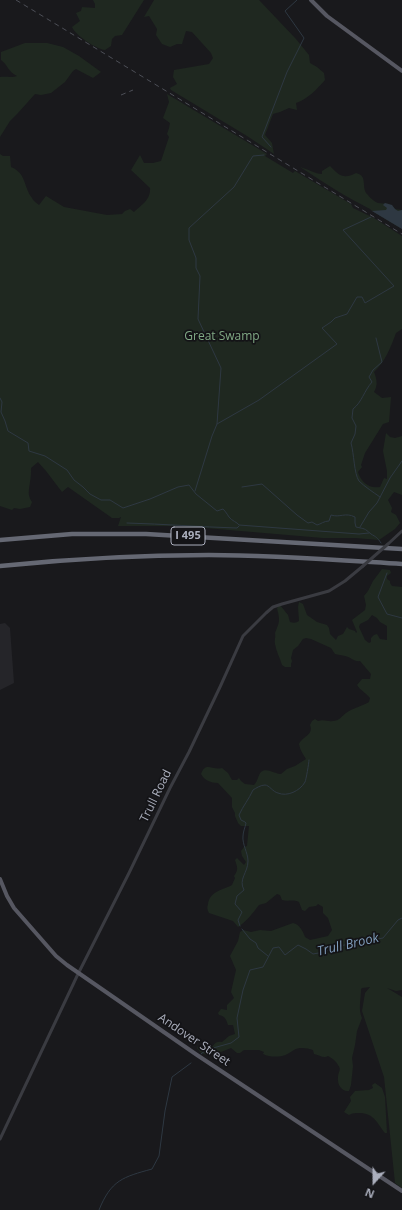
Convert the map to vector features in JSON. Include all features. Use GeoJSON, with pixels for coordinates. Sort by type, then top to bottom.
{"type":"FeatureCollection","features":[{"type":"Feature","properties":{"kind":"highway","name":"I 495"},"geometry":{"type":"LineString","coordinates":[[0,540],[72,534],[134,533],[402,549]]}},
{"type":"Feature","properties":{"kind":"highway","name":"I 495"},"geometry":{"type":"LineString","coordinates":[[0,566],[90,558],[208,555],[402,564]]}},
{"type":"Feature","properties":{"kind":"main road"},"geometry":{"type":"LineString","coordinates":[[311,0],[327,16],[402,71]]}},
{"type":"Feature","properties":{"kind":"main road","name":"Andover Street"},"geometry":{"type":"LineString","coordinates":[[0,879],[7,896],[15,908],[56,956],[78,974],[402,1192]]}},
{"type":"Feature","properties":{"kind":"street","name":"Trull Road"},"geometry":{"type":"LineString","coordinates":[[0,1139],[78,974],[126,880],[173,781],[189,752],[244,634],[273,607],[329,590],[345,581],[402,531]]}},
{"type":"Feature","properties":{"kind":"shaded area"},"geometry":{"type":"Polygon","coordinates":[[[385,203],[392,205],[398,211],[402,210],[402,229],[372,211],[386,210],[387,208],[383,205],[385,203]]]}},
{"type":"Feature","properties":{"kind":"shaded area"},"geometry":{"type":"Polygon","coordinates":[[[5,623],[10,628],[14,683],[0,690],[0,624],[5,623]]]}},
{"type":"Feature","properties":{"kind":"green space"},"geometry":{"type":"Polygon","coordinates":[[[93,0],[144,0],[122,35],[115,36],[112,39],[111,46],[105,50],[86,41],[77,34],[72,27],[80,21],[76,13],[81,11],[82,7],[95,8],[93,0]]]}},
{"type":"Feature","properties":{"kind":"green space"},"geometry":{"type":"Polygon","coordinates":[[[154,0],[259,0],[309,55],[310,63],[324,73],[325,80],[319,87],[296,103],[297,110],[289,108],[273,114],[265,135],[272,143],[274,154],[171,90],[170,88],[177,84],[173,77],[174,70],[209,64],[213,58],[211,53],[192,32],[186,31],[182,44],[177,44],[170,47],[162,44],[156,35],[157,29],[149,16],[144,17],[154,0]]]}},
{"type":"Feature","properties":{"kind":"green space"},"geometry":{"type":"Polygon","coordinates":[[[25,43],[47,43],[63,47],[79,56],[101,72],[93,78],[76,69],[65,82],[51,93],[41,95],[35,94],[10,121],[0,137],[0,77],[17,76],[12,73],[1,60],[1,52],[25,43]]]}},
{"type":"Feature","properties":{"kind":"green space","name":"Great Swamp"},"geometry":{"type":"Polygon","coordinates":[[[167,94],[267,154],[265,156],[293,173],[295,171],[351,204],[353,208],[374,218],[402,236],[402,329],[396,333],[390,349],[374,372],[377,382],[374,392],[382,398],[391,397],[389,422],[383,424],[365,453],[361,465],[362,467],[358,472],[363,482],[372,487],[380,487],[384,478],[387,479],[383,451],[386,433],[390,437],[395,438],[402,436],[402,495],[394,492],[388,500],[392,508],[391,512],[396,515],[400,523],[395,529],[379,540],[323,538],[182,526],[118,526],[121,517],[112,518],[68,487],[62,492],[38,462],[31,468],[29,497],[32,502],[30,507],[20,509],[14,508],[12,510],[0,506],[0,154],[3,156],[10,156],[11,167],[20,173],[29,194],[39,205],[46,196],[64,207],[107,215],[122,214],[130,209],[134,212],[149,196],[150,188],[131,170],[140,155],[144,163],[161,161],[169,137],[167,134],[170,123],[163,118],[169,102],[167,94]]]}},
{"type":"Feature","properties":{"kind":"green space"},"geometry":{"type":"Polygon","coordinates":[[[330,166],[342,176],[348,176],[356,173],[360,175],[363,179],[366,192],[373,200],[378,203],[389,204],[395,209],[402,210],[402,229],[300,167],[322,174],[322,171],[330,166]]]}},
{"type":"Feature","properties":{"kind":"green space"},"geometry":{"type":"Polygon","coordinates":[[[382,569],[390,570],[391,573],[387,576],[387,579],[390,581],[392,586],[402,587],[402,990],[396,991],[387,988],[402,997],[402,1188],[395,1183],[384,1077],[362,1011],[365,993],[370,987],[361,989],[360,1008],[362,1018],[357,1031],[352,1058],[353,1066],[349,1091],[342,1089],[339,1085],[338,1075],[340,1068],[335,1061],[328,1056],[323,1057],[314,1054],[313,1050],[311,1049],[298,1048],[284,1056],[275,1057],[265,1055],[263,1054],[264,1052],[259,1050],[244,1050],[237,1053],[231,1048],[220,1053],[206,1055],[200,1052],[197,1048],[198,1046],[205,1045],[208,1047],[213,1046],[235,1034],[233,1025],[228,1025],[225,1018],[218,1013],[221,1009],[227,1010],[227,1005],[234,998],[231,992],[236,970],[230,956],[238,941],[240,932],[243,930],[251,932],[260,930],[271,931],[293,923],[299,926],[305,937],[310,940],[328,936],[332,930],[328,918],[323,913],[323,907],[318,904],[316,906],[309,907],[305,911],[302,910],[299,902],[282,900],[280,895],[277,894],[266,903],[259,905],[247,920],[238,927],[233,921],[209,913],[207,906],[211,896],[232,885],[237,870],[235,860],[237,858],[244,865],[246,862],[241,851],[247,846],[249,826],[241,826],[238,823],[232,807],[232,798],[218,783],[208,781],[201,774],[207,767],[218,769],[222,768],[228,773],[232,780],[237,780],[239,778],[245,784],[254,785],[260,773],[265,770],[281,774],[287,769],[306,759],[299,744],[311,731],[310,725],[312,721],[315,719],[318,721],[337,720],[349,711],[369,702],[370,698],[357,685],[362,679],[370,679],[371,674],[360,661],[335,654],[331,648],[306,638],[303,639],[293,650],[291,667],[285,667],[282,665],[276,649],[275,633],[279,621],[277,608],[280,605],[288,615],[290,622],[294,623],[299,621],[299,602],[303,604],[307,615],[317,622],[327,625],[330,634],[336,640],[338,636],[343,634],[347,627],[356,633],[357,632],[352,620],[365,610],[366,605],[364,596],[382,569]],[[372,615],[368,620],[360,624],[359,627],[365,640],[369,643],[371,642],[371,638],[377,634],[380,639],[387,640],[387,626],[380,622],[372,615]]]}},
{"type":"Feature","properties":{"kind":"green space"},"geometry":{"type":"Polygon","coordinates":[[[375,1083],[382,1088],[385,1097],[387,1133],[385,1133],[375,1119],[364,1113],[353,1113],[349,1115],[344,1112],[351,1101],[350,1097],[355,1091],[369,1090],[373,1088],[372,1085],[375,1083]]]}},
{"type":"Feature","properties":{"kind":"waterway"},"geometry":{"type":"LineString","coordinates":[[271,147],[262,137],[287,72],[304,38],[285,11],[297,0]]}},
{"type":"Feature","properties":{"kind":"waterway"},"geometry":{"type":"LineString","coordinates":[[195,491],[217,424],[221,368],[198,319],[200,276],[196,268],[196,258],[189,240],[189,228],[234,187],[253,156],[264,155]]}},
{"type":"Feature","properties":{"kind":"waterway"},"geometry":{"type":"LineString","coordinates":[[217,424],[259,400],[337,344],[322,328],[335,318],[347,314],[357,297],[362,297],[365,303],[394,286],[343,230],[371,217]]}},
{"type":"Feature","properties":{"kind":"waterway"},"geometry":{"type":"LineString","coordinates":[[376,338],[382,362],[373,370],[369,377],[372,382],[359,403],[353,409],[352,418],[356,426],[355,434],[351,443],[357,478],[366,487],[380,497]]}},
{"type":"Feature","properties":{"kind":"waterway"},"geometry":{"type":"LineString","coordinates":[[0,398],[2,402],[1,412],[8,431],[28,443],[29,451],[45,456],[67,470],[74,480],[90,494],[101,500],[110,500],[123,508],[150,499],[178,487],[189,485],[196,494],[217,511],[223,509],[230,518],[239,525],[359,534],[369,533]]}},
{"type":"Feature","properties":{"kind":"waterway"},"geometry":{"type":"LineString","coordinates":[[360,527],[369,512],[377,503],[390,478],[402,461]]}},
{"type":"Feature","properties":{"kind":"waterway","name":"Trull Brook"},"geometry":{"type":"LineString","coordinates":[[242,487],[262,484],[308,523],[312,522],[317,525],[329,521],[331,515],[348,515],[355,517],[356,527],[366,530],[376,537],[381,543]]}},
{"type":"Feature","properties":{"kind":"waterway"},"geometry":{"type":"LineString","coordinates":[[127,523],[237,528],[239,526]]}},
{"type":"Feature","properties":{"kind":"waterway"},"geometry":{"type":"LineString","coordinates":[[387,573],[378,597],[387,614],[402,618]]}},
{"type":"Feature","properties":{"kind":"waterway"},"geometry":{"type":"LineString","coordinates":[[240,926],[238,920],[242,912],[235,904],[237,896],[244,890],[242,883],[248,861],[243,839],[246,823],[241,820],[239,815],[253,790],[263,785],[267,785],[276,792],[282,794],[289,794],[300,788],[305,782],[309,760]]}},
{"type":"Feature","properties":{"kind":"waterway","name":"Trull Brook"},"geometry":{"type":"LineString","coordinates":[[201,1054],[206,1050],[231,1043],[239,1037],[237,1018],[243,990],[250,970],[263,967],[273,948],[279,947],[285,955],[298,945],[313,954],[324,952],[339,946],[383,938],[398,920],[402,918]]}},
{"type":"Feature","properties":{"kind":"waterway"},"geometry":{"type":"LineString","coordinates":[[242,929],[250,939],[256,943],[258,948],[268,956]]}},
{"type":"Feature","properties":{"kind":"waterway","name":"Trull Brook"},"geometry":{"type":"LineString","coordinates":[[99,1210],[108,1192],[119,1181],[152,1169],[159,1156],[165,1111],[172,1077],[191,1063]]}},
{"type":"Feature","properties":{"kind":"railway"},"geometry":{"type":"LineString","coordinates":[[16,0],[402,234]]}},
{"type":"Feature","properties":{"kind":"railway"},"geometry":{"type":"LineString","coordinates":[[121,95],[133,90]]}}]}
